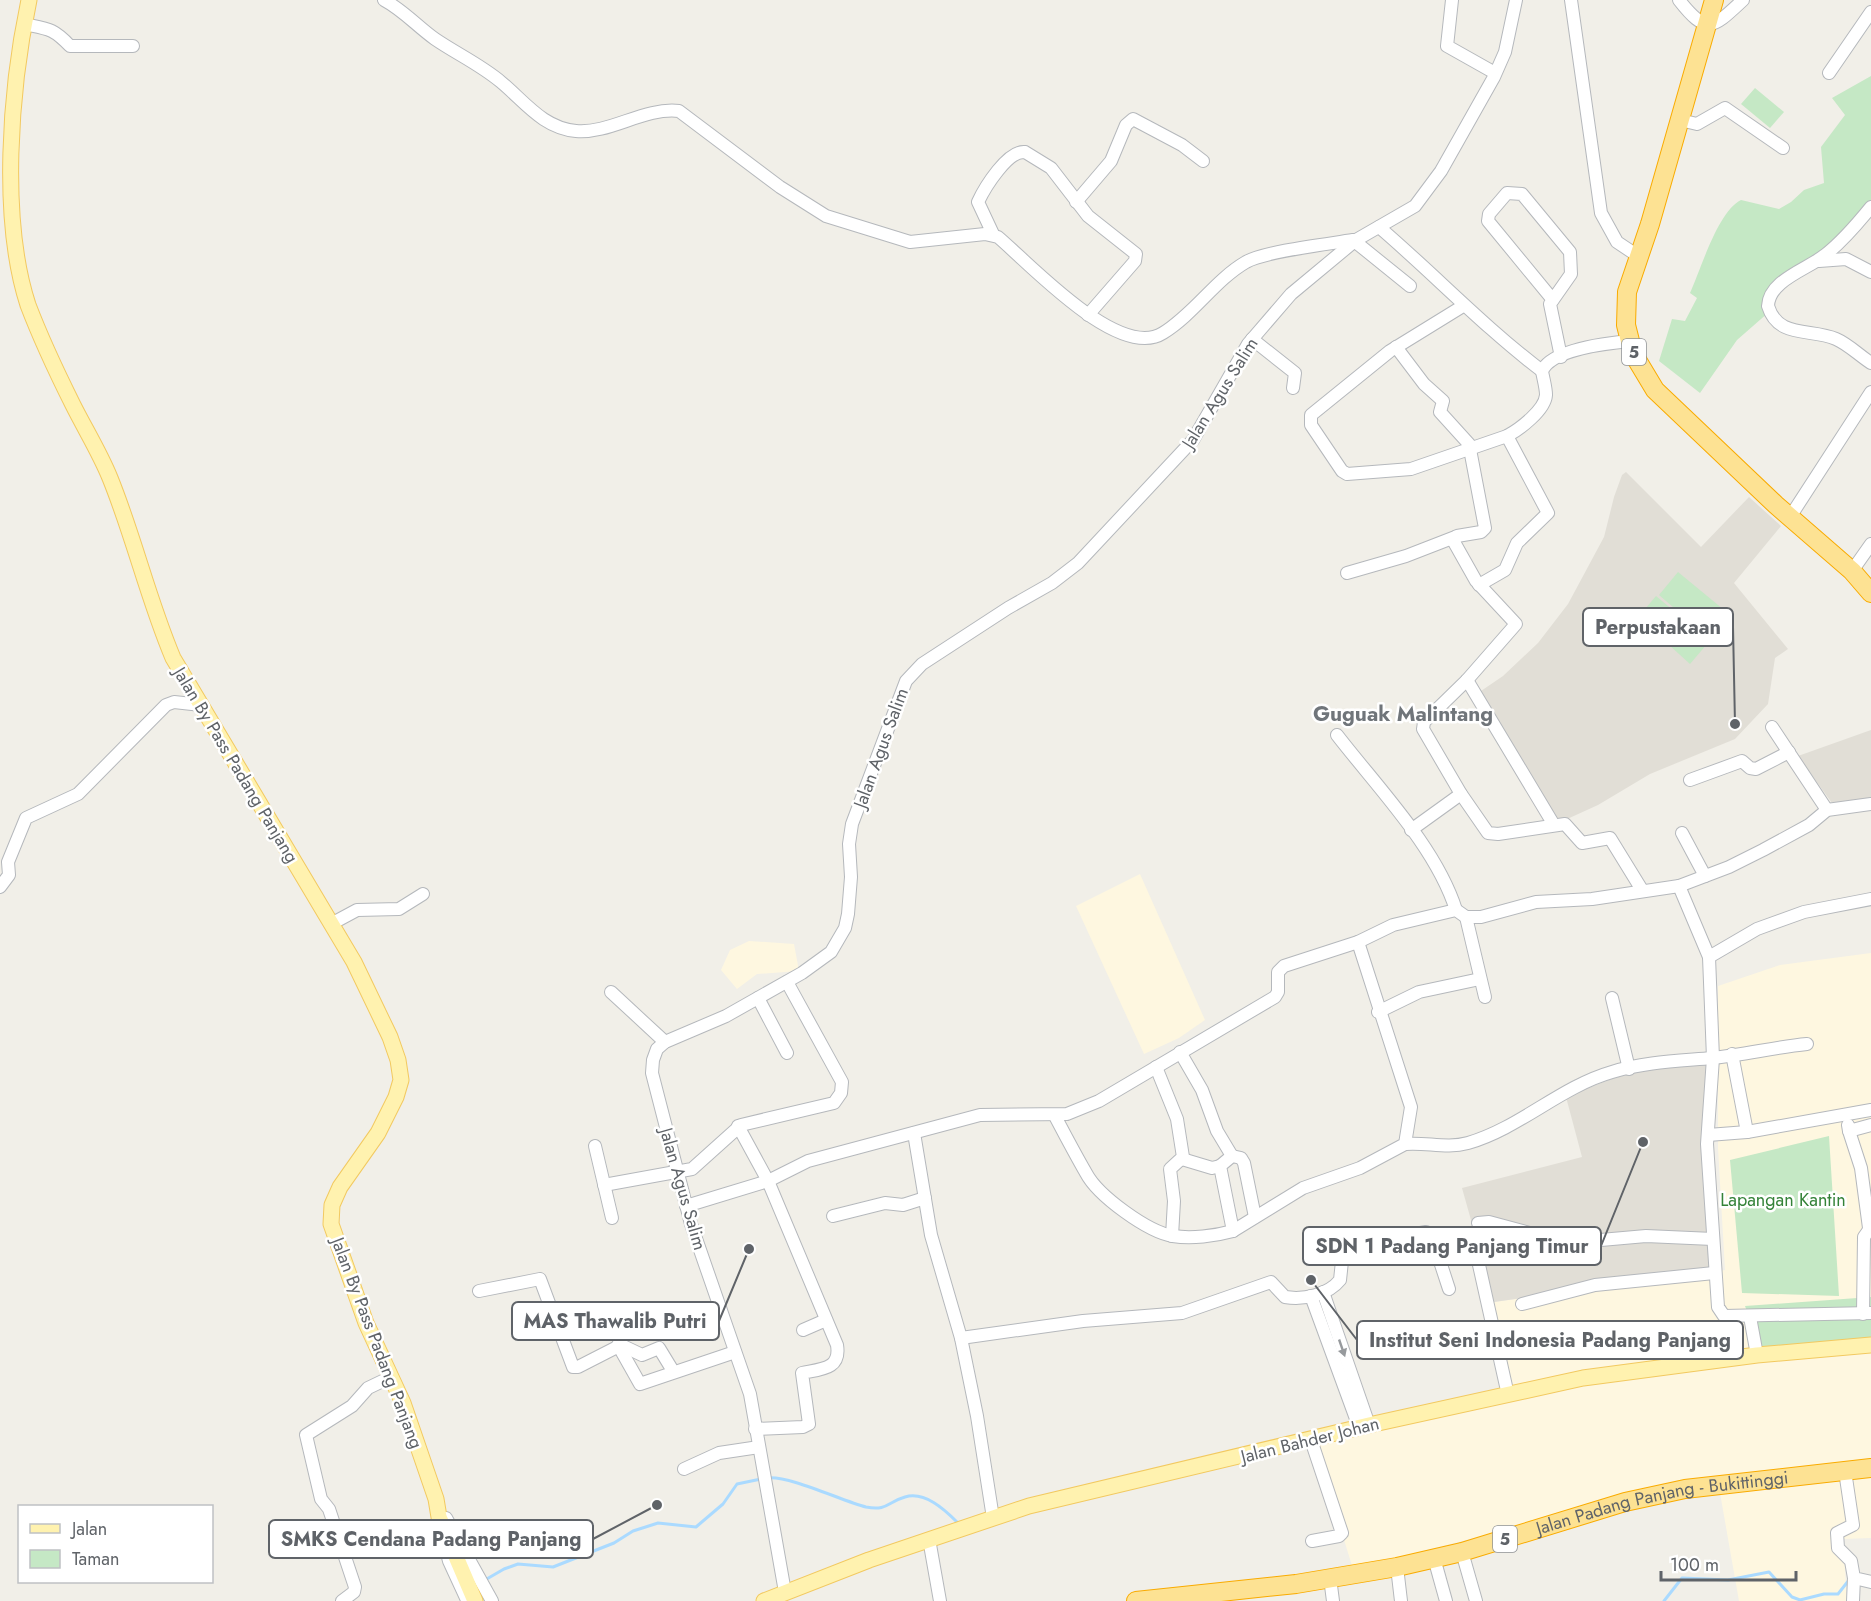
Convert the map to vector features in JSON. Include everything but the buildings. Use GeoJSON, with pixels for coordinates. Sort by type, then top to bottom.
{"type":"FeatureCollection","features":[{"type":"Feature","properties":{"kind":"highway","name":"5"},"geometry":{"type":"LineString","coordinates":[[1714,0],[1650,224],[1627,292],[1626,326],[1637,360],[1655,390],[1790,517],[1852,571],[1871,593]]}},
{"type":"Feature","properties":{"kind":"highway","name":"Jalan Padang Panjang - Bukittinggi"},"geometry":{"type":"LineString","coordinates":[[1136,1601],[1248,1595],[1397,1567],[1462,1552],[1625,1502],[1685,1489],[1871,1468]]}},
{"type":"Feature","properties":{"kind":"main road","name":"Jalan By Pass Padang Panjang"},"geometry":{"type":"LineString","coordinates":[[29,0],[5,136],[11,228],[19,277],[28,305],[63,386],[109,476],[153,610],[173,658],[354,962],[390,1037],[398,1060],[401,1080],[396,1097],[378,1133],[340,1187],[332,1205],[331,1224],[366,1323],[403,1403],[465,1575]]}},
{"type":"Feature","properties":{"kind":"main road","name":"Jalan Bahder Johan"},"geometry":{"type":"LineString","coordinates":[[764,1601],[929,1539],[1029,1506],[1364,1426],[1583,1378],[1758,1355],[1871,1345]]}},
{"type":"Feature","properties":{"kind":"main road"},"geometry":{"type":"LineString","coordinates":[[465,1575],[475,1601]]}},
{"type":"Feature","properties":{"kind":"main road"},"geometry":{"type":"LineString","coordinates":[[465,1575],[481,1601]]}},
{"type":"Feature","properties":{"kind":"street"},"geometry":{"type":"LineString","coordinates":[[384,0],[434,38],[494,77],[539,118],[551,124],[565,129],[589,131],[630,119],[679,111],[780,187],[826,216],[910,242],[993,234]]}},
{"type":"Feature","properties":{"kind":"street"},"geometry":{"type":"LineString","coordinates":[[1452,0],[1447,46],[1495,73]]}},
{"type":"Feature","properties":{"kind":"street","name":"Jalan Agus Salim"},"geometry":{"type":"LineString","coordinates":[[784,1592],[750,1394],[676,1172],[652,1073],[654,1054],[665,1042],[726,1016],[787,982],[831,952],[844,928],[849,904],[849,844],[852,824],[906,681],[921,664],[1008,608],[1052,584],[1078,563],[1193,440],[1252,339],[1291,294],[1356,240],[1414,206],[1441,171],[1495,73],[1505,52],[1516,0]]}},
{"type":"Feature","properties":{"kind":"street"},"geometry":{"type":"LineString","coordinates":[[1571,0],[1601,213],[1617,242],[1638,256]]}},
{"type":"Feature","properties":{"kind":"street"},"geometry":{"type":"LineString","coordinates":[[1679,0],[1694,18],[1707,24],[1720,21],[1743,0]]}},
{"type":"Feature","properties":{"kind":"street"},"geometry":{"type":"LineString","coordinates":[[1829,73],[1871,12]]}},
{"type":"Feature","properties":{"kind":"street"},"geometry":{"type":"LineString","coordinates":[[24,24],[54,31],[62,35],[69,46],[133,46]]}},
{"type":"Feature","properties":{"kind":"street"},"geometry":{"type":"LineString","coordinates":[[1680,120],[1697,124],[1725,108],[1782,148]]}},
{"type":"Feature","properties":{"kind":"street"},"geometry":{"type":"LineString","coordinates":[[1076,202],[1111,161],[1125,125],[1133,119],[1182,145],[1203,161]]}},
{"type":"Feature","properties":{"kind":"street"},"geometry":{"type":"LineString","coordinates":[[1088,315],[1136,261],[1136,254],[1092,220],[1051,168],[1025,152],[1017,152],[987,184],[978,202],[993,234],[1088,315],[1122,335],[1135,338],[1154,337],[1163,333],[1247,262],[1356,240],[1410,286]]}},
{"type":"Feature","properties":{"kind":"street"},"geometry":{"type":"LineString","coordinates":[[1552,300],[1488,221],[1489,214],[1507,193],[1513,191],[1522,194],[1570,252],[1571,274],[1552,300],[1550,309],[1561,357]]}},
{"type":"Feature","properties":{"kind":"street"},"geometry":{"type":"LineString","coordinates":[[1871,207],[1826,254],[1771,293],[1768,306],[1770,314],[1776,321],[1795,332],[1837,339],[1871,363]]}},
{"type":"Feature","properties":{"kind":"street"},"geometry":{"type":"LineString","coordinates":[[1851,228],[1871,220]]}},
{"type":"Feature","properties":{"kind":"street"},"geometry":{"type":"LineString","coordinates":[[1379,226],[1423,265],[1463,306],[1542,371],[1546,395],[1543,402],[1520,428],[1507,436],[1404,471],[1353,475],[1342,471],[1309,418],[1396,347],[1463,306]]}},
{"type":"Feature","properties":{"kind":"street"},"geometry":{"type":"LineString","coordinates":[[1815,261],[1846,259],[1871,272]]}},
{"type":"Feature","properties":{"kind":"street"},"geometry":{"type":"LineString","coordinates":[[1252,339],[1295,374],[1293,388]]}},
{"type":"Feature","properties":{"kind":"street"},"geometry":{"type":"LineString","coordinates":[[1542,371],[1548,362],[1588,346],[1630,341]]}},
{"type":"Feature","properties":{"kind":"street"},"geometry":{"type":"LineString","coordinates":[[1347,573],[1406,556],[1455,537],[1481,532],[1485,528],[1467,441],[1441,413],[1443,401],[1424,384],[1396,347]]}},
{"type":"Feature","properties":{"kind":"street"},"geometry":{"type":"LineString","coordinates":[[1790,517],[1871,392]]}},
{"type":"Feature","properties":{"kind":"street"},"geometry":{"type":"LineString","coordinates":[[1479,585],[1505,570],[1517,543],[1548,513],[1507,436]]}},
{"type":"Feature","properties":{"kind":"street"},"geometry":{"type":"LineString","coordinates":[[1455,537],[1454,542],[1479,585],[1514,621],[1515,626],[1423,726],[1483,829],[1492,834],[1568,825],[1582,843],[1607,838],[1612,840],[1642,891]]}},
{"type":"Feature","properties":{"kind":"street"},"geometry":{"type":"LineString","coordinates":[[1852,571],[1871,544]]}},
{"type":"Feature","properties":{"kind":"street"},"geometry":{"type":"LineString","coordinates":[[1467,680],[1554,825]]}},
{"type":"Feature","properties":{"kind":"street"},"geometry":{"type":"LineString","coordinates":[[0,887],[9,875],[8,862],[26,818],[78,794],[166,705],[174,702],[201,705]]}},
{"type":"Feature","properties":{"kind":"street"},"geometry":{"type":"LineString","coordinates":[[1772,727],[1827,810]]}},
{"type":"Feature","properties":{"kind":"street"},"geometry":{"type":"LineString","coordinates":[[1337,735],[1411,830],[1447,882],[1461,914],[1485,997]]}},
{"type":"Feature","properties":{"kind":"street"},"geometry":{"type":"LineString","coordinates":[[1690,780],[1742,761],[1755,769],[1789,752]]}},
{"type":"Feature","properties":{"kind":"street"},"geometry":{"type":"LineString","coordinates":[[1411,830],[1461,794]]}},
{"type":"Feature","properties":{"kind":"street"},"geometry":{"type":"LineString","coordinates":[[686,1206],[768,1180],[808,1161],[980,1115],[1055,1116],[1100,1101],[1275,997],[1278,992],[1278,972],[1284,966],[1358,942],[1394,925],[1461,914],[1481,917],[1536,902],[1592,899],[1679,886],[1729,867],[1773,845],[1809,825],[1827,810],[1871,804]]}},
{"type":"Feature","properties":{"kind":"street"},"geometry":{"type":"LineString","coordinates":[[1682,833],[1705,876]]}},
{"type":"Feature","properties":{"kind":"street"},"geometry":{"type":"LineString","coordinates":[[1679,886],[1708,957],[1713,1058],[1708,1135],[1714,1273],[1721,1312],[1724,1316],[1867,1313],[1864,1237],[1870,1228],[1861,1168],[1846,1114]]}},
{"type":"Feature","properties":{"kind":"street"},"geometry":{"type":"LineString","coordinates":[[331,924],[357,910],[399,909],[423,894]]}},
{"type":"Feature","properties":{"kind":"street"},"geometry":{"type":"LineString","coordinates":[[1708,957],[1757,929],[1804,912],[1871,899]]}},
{"type":"Feature","properties":{"kind":"street"},"geometry":{"type":"LineString","coordinates":[[1358,942],[1378,1012],[1411,1107],[1405,1144]]}},
{"type":"Feature","properties":{"kind":"street"},"geometry":{"type":"LineString","coordinates":[[1378,1012],[1419,992],[1480,979]]}},
{"type":"Feature","properties":{"kind":"street"},"geometry":{"type":"LineString","coordinates":[[604,1185],[694,1167],[738,1126],[834,1103],[841,1093],[839,1075],[787,982]]}},
{"type":"Feature","properties":{"kind":"street"},"geometry":{"type":"LineString","coordinates":[[611,992],[665,1042]]}},
{"type":"Feature","properties":{"kind":"street"},"geometry":{"type":"LineString","coordinates":[[758,998],[787,1053]]}},
{"type":"Feature","properties":{"kind":"street"},"geometry":{"type":"LineString","coordinates":[[1612,998],[1629,1069]]}},
{"type":"Feature","properties":{"kind":"street"},"geometry":{"type":"LineString","coordinates":[[1055,1116],[1086,1174],[1098,1188],[1142,1223],[1172,1236],[1220,1235],[1233,1232],[1303,1188],[1360,1168],[1405,1144],[1420,1142],[1446,1147],[1468,1143],[1506,1128],[1566,1093],[1612,1072],[1665,1061],[1713,1058],[1807,1044]]}},
{"type":"Feature","properties":{"kind":"street"},"geometry":{"type":"LineString","coordinates":[[1180,1052],[1202,1090],[1217,1131],[1232,1156],[1241,1158],[1244,1163],[1255,1217]]}},
{"type":"Feature","properties":{"kind":"street"},"geometry":{"type":"LineString","coordinates":[[1731,1054],[1747,1132]]}},
{"type":"Feature","properties":{"kind":"street"},"geometry":{"type":"LineString","coordinates":[[1156,1067],[1177,1119],[1182,1159]]}},
{"type":"Feature","properties":{"kind":"street"},"geometry":{"type":"LineString","coordinates":[[1708,1135],[1747,1132],[1871,1110]]}},
{"type":"Feature","properties":{"kind":"street"},"geometry":{"type":"LineString","coordinates":[[1849,1131],[1871,1125]]}},
{"type":"Feature","properties":{"kind":"street"},"geometry":{"type":"LineString","coordinates":[[738,1126],[768,1180],[839,1356],[836,1363],[829,1368],[802,1373],[809,1424],[755,1429]]}},
{"type":"Feature","properties":{"kind":"street"},"geometry":{"type":"LineString","coordinates":[[914,1132],[931,1235],[961,1338],[977,1416],[993,1518]]}},
{"type":"Feature","properties":{"kind":"street"},"geometry":{"type":"LineString","coordinates":[[595,1146],[612,1218]]}},
{"type":"Feature","properties":{"kind":"street"},"geometry":{"type":"LineString","coordinates":[[1182,1159],[1212,1168],[1220,1166],[1232,1156]]}},
{"type":"Feature","properties":{"kind":"street"},"geometry":{"type":"LineString","coordinates":[[1172,1236],[1174,1201],[1170,1169],[1182,1159]]}},
{"type":"Feature","properties":{"kind":"street"},"geometry":{"type":"LineString","coordinates":[[1220,1166],[1233,1232]]}},
{"type":"Feature","properties":{"kind":"street"},"geometry":{"type":"LineString","coordinates":[[833,1216],[854,1209],[885,1203],[903,1205],[925,1198]]}},
{"type":"Feature","properties":{"kind":"street"},"geometry":{"type":"LineString","coordinates":[[1478,1223],[1489,1222],[1567,1243],[1646,1236],[1713,1239]]}},
{"type":"Feature","properties":{"kind":"street"},"geometry":{"type":"LineString","coordinates":[[961,1338],[1083,1321],[1182,1313],[1271,1282],[1285,1297],[1317,1294],[1340,1280],[1343,1252],[1382,1240],[1426,1232],[1431,1234],[1449,1289]]}},
{"type":"Feature","properties":{"kind":"street"},"geometry":{"type":"LineString","coordinates":[[1477,1256],[1508,1395]]}},
{"type":"Feature","properties":{"kind":"street"},"geometry":{"type":"LineString","coordinates":[[1521,1304],[1595,1285],[1714,1273]]}},
{"type":"Feature","properties":{"kind":"street"},"geometry":{"type":"LineString","coordinates":[[479,1291],[540,1279],[573,1366],[578,1367],[618,1345]]}},
{"type":"Feature","properties":{"kind":"street"},"geometry":{"type":"LineString","coordinates":[[1317,1294],[1364,1426]]}},
{"type":"Feature","properties":{"kind":"street"},"geometry":{"type":"LineString","coordinates":[[1750,1317],[1758,1355]]}},
{"type":"Feature","properties":{"kind":"street"},"geometry":{"type":"LineString","coordinates":[[803,1330],[826,1320]]}},
{"type":"Feature","properties":{"kind":"street"},"geometry":{"type":"LineString","coordinates":[[618,1345],[640,1384],[735,1352]]}},
{"type":"Feature","properties":{"kind":"street"},"geometry":{"type":"LineString","coordinates":[[618,1345],[642,1355],[659,1348],[673,1371]]}},
{"type":"Feature","properties":{"kind":"street"},"geometry":{"type":"LineString","coordinates":[[342,1601],[354,1592],[355,1587],[329,1509],[321,1499],[306,1436],[352,1406],[368,1388],[391,1377]]}},
{"type":"Feature","properties":{"kind":"street"},"geometry":{"type":"LineString","coordinates":[[1311,1440],[1342,1528],[1339,1536],[1312,1541]]}},
{"type":"Feature","properties":{"kind":"street"},"geometry":{"type":"LineString","coordinates":[[684,1468],[719,1453],[759,1447]]}},
{"type":"Feature","properties":{"kind":"street"},"geometry":{"type":"LineString","coordinates":[[1845,1471],[1853,1525],[1836,1534],[1838,1548],[1851,1561],[1854,1578],[1853,1601]]}},
{"type":"Feature","properties":{"kind":"street"},"geometry":{"type":"LineString","coordinates":[[443,1518],[447,1556],[468,1601]]}},
{"type":"Feature","properties":{"kind":"street"},"geometry":{"type":"LineString","coordinates":[[443,1518],[492,1601]]}},
{"type":"Feature","properties":{"kind":"street"},"geometry":{"type":"LineString","coordinates":[[929,1539],[940,1601]]}},
{"type":"Feature","properties":{"kind":"street"},"geometry":{"type":"LineString","coordinates":[[1462,1552],[1476,1601]]}},
{"type":"Feature","properties":{"kind":"street"},"geometry":{"type":"LineString","coordinates":[[1434,1558],[1446,1601]]}},
{"type":"Feature","properties":{"kind":"street"},"geometry":{"type":"LineString","coordinates":[[1397,1567],[1401,1601]]}},
{"type":"Feature","properties":{"kind":"street"},"geometry":{"type":"LineString","coordinates":[[1330,1578],[1333,1601]]}},
{"type":"Feature","properties":{"kind":"street"},"geometry":{"type":"LineString","coordinates":[[1854,1578],[1871,1582]]}},
{"type":"Feature","properties":{"kind":"shaded area"},"geometry":{"type":"Polygon","coordinates":[[[1626,472],[1701,547],[1749,497],[1781,526],[1734,583],[1788,649],[1775,658],[1768,704],[1735,739],[1650,774],[1598,805],[1554,825],[1478,693],[1503,676],[1538,643],[1568,604],[1604,537],[1614,497],[1622,475],[1626,472]]]}},
{"type":"Feature","properties":{"kind":"shaded area"},"geometry":{"type":"Polygon","coordinates":[[[1871,730],[1871,798],[1832,803],[1798,756],[1871,730]]]}},
{"type":"Feature","properties":{"kind":"shaded area"},"geometry":{"type":"Polygon","coordinates":[[[1140,874],[1205,1020],[1179,1038],[1144,1054],[1076,906],[1140,874]]]}},
{"type":"Feature","properties":{"kind":"shaded area"},"geometry":{"type":"Polygon","coordinates":[[[749,941],[794,944],[799,971],[757,974],[737,989],[721,970],[730,950],[749,941]]]}},
{"type":"Feature","properties":{"kind":"shaded area"},"geometry":{"type":"Polygon","coordinates":[[[1871,953],[1871,1538],[1843,1539],[1847,1601],[1739,1601],[1717,1476],[1353,1569],[1314,1442],[1512,1396],[1494,1302],[1725,1270],[1718,1148],[1718,986],[1780,965],[1871,953]]]}},
{"type":"Feature","properties":{"kind":"shaded area"},"geometry":{"type":"Polygon","coordinates":[[[1682,1062],[1708,1062],[1713,1271],[1494,1302],[1462,1188],[1582,1157],[1566,1097],[1614,1078],[1682,1062]]]}},
{"type":"Feature","properties":{"kind":"green space"},"geometry":{"type":"Polygon","coordinates":[[[1871,76],[1871,210],[1854,227],[1780,283],[1769,312],[1737,340],[1700,393],[1659,361],[1672,319],[1685,321],[1697,298],[1690,293],[1718,228],[1733,206],[1741,200],[1779,209],[1804,190],[1824,183],[1821,147],[1845,115],[1832,98],[1871,76]]]}},
{"type":"Feature","properties":{"kind":"green space"},"geometry":{"type":"Polygon","coordinates":[[[1755,88],[1784,112],[1770,128],[1741,104],[1755,88]]]}},
{"type":"Feature","properties":{"kind":"green space"},"geometry":{"type":"Polygon","coordinates":[[[1678,572],[1729,614],[1709,638],[1659,595],[1678,572]]]}},
{"type":"Feature","properties":{"kind":"green space"},"geometry":{"type":"Polygon","coordinates":[[[1656,596],[1674,611],[1648,642],[1630,627],[1656,596]]]}},
{"type":"Feature","properties":{"kind":"green space"},"geometry":{"type":"Polygon","coordinates":[[[1685,624],[1707,644],[1690,664],[1668,644],[1685,624]]]}},
{"type":"Feature","properties":{"kind":"green space","name":"Lapangan Kantin"},"geometry":{"type":"Polygon","coordinates":[[[1829,1136],[1839,1296],[1742,1293],[1730,1160],[1829,1136]]]}},
{"type":"Feature","properties":{"kind":"green space"},"geometry":{"type":"Polygon","coordinates":[[[1871,1297],[1871,1340],[1761,1349],[1745,1306],[1871,1297]]]}},
{"type":"Feature","properties":{"kind":"waterway"},"geometry":{"type":"LineString","coordinates":[[767,1478],[788,1480],[873,1508],[883,1507],[905,1497],[920,1497],[934,1503],[957,1522]]}},
{"type":"Feature","properties":{"kind":"waterway"},"geometry":{"type":"LineString","coordinates":[[485,1580],[518,1564],[553,1567],[614,1543],[633,1531],[658,1523],[696,1527],[723,1504],[737,1484],[761,1479]]}},
{"type":"Feature","properties":{"kind":"waterway"},"geometry":{"type":"LineString","coordinates":[[1664,1601],[1682,1578],[1728,1580],[1769,1572],[1792,1597],[1800,1600],[1824,1594],[1838,1594],[1849,1580]]}},
{"type":"Feature","properties":{"kind":"place","name":"Perpustakaan"},"geometry":{"type":"Point","coordinates":[1735,724]}},
{"type":"Feature","properties":{"kind":"place","name":"SDN 1 Padang Panjang Timur"},"geometry":{"type":"Point","coordinates":[1643,1142]}},
{"type":"Feature","properties":{"kind":"place","name":"MAS Thawalib Putri"},"geometry":{"type":"Point","coordinates":[749,1249]}},
{"type":"Feature","properties":{"kind":"place","name":"Institut Seni Indonesia Padang Panjang"},"geometry":{"type":"Point","coordinates":[1311,1280]}},
{"type":"Feature","properties":{"kind":"place","name":"SMKS Cendana Padang Panjang"},"geometry":{"type":"Point","coordinates":[657,1505]}},
{"type":"Feature","properties":{"kind":"district","name":"Guguak Malintang"},"geometry":{"type":"Point","coordinates":[1403,714]}}]}
